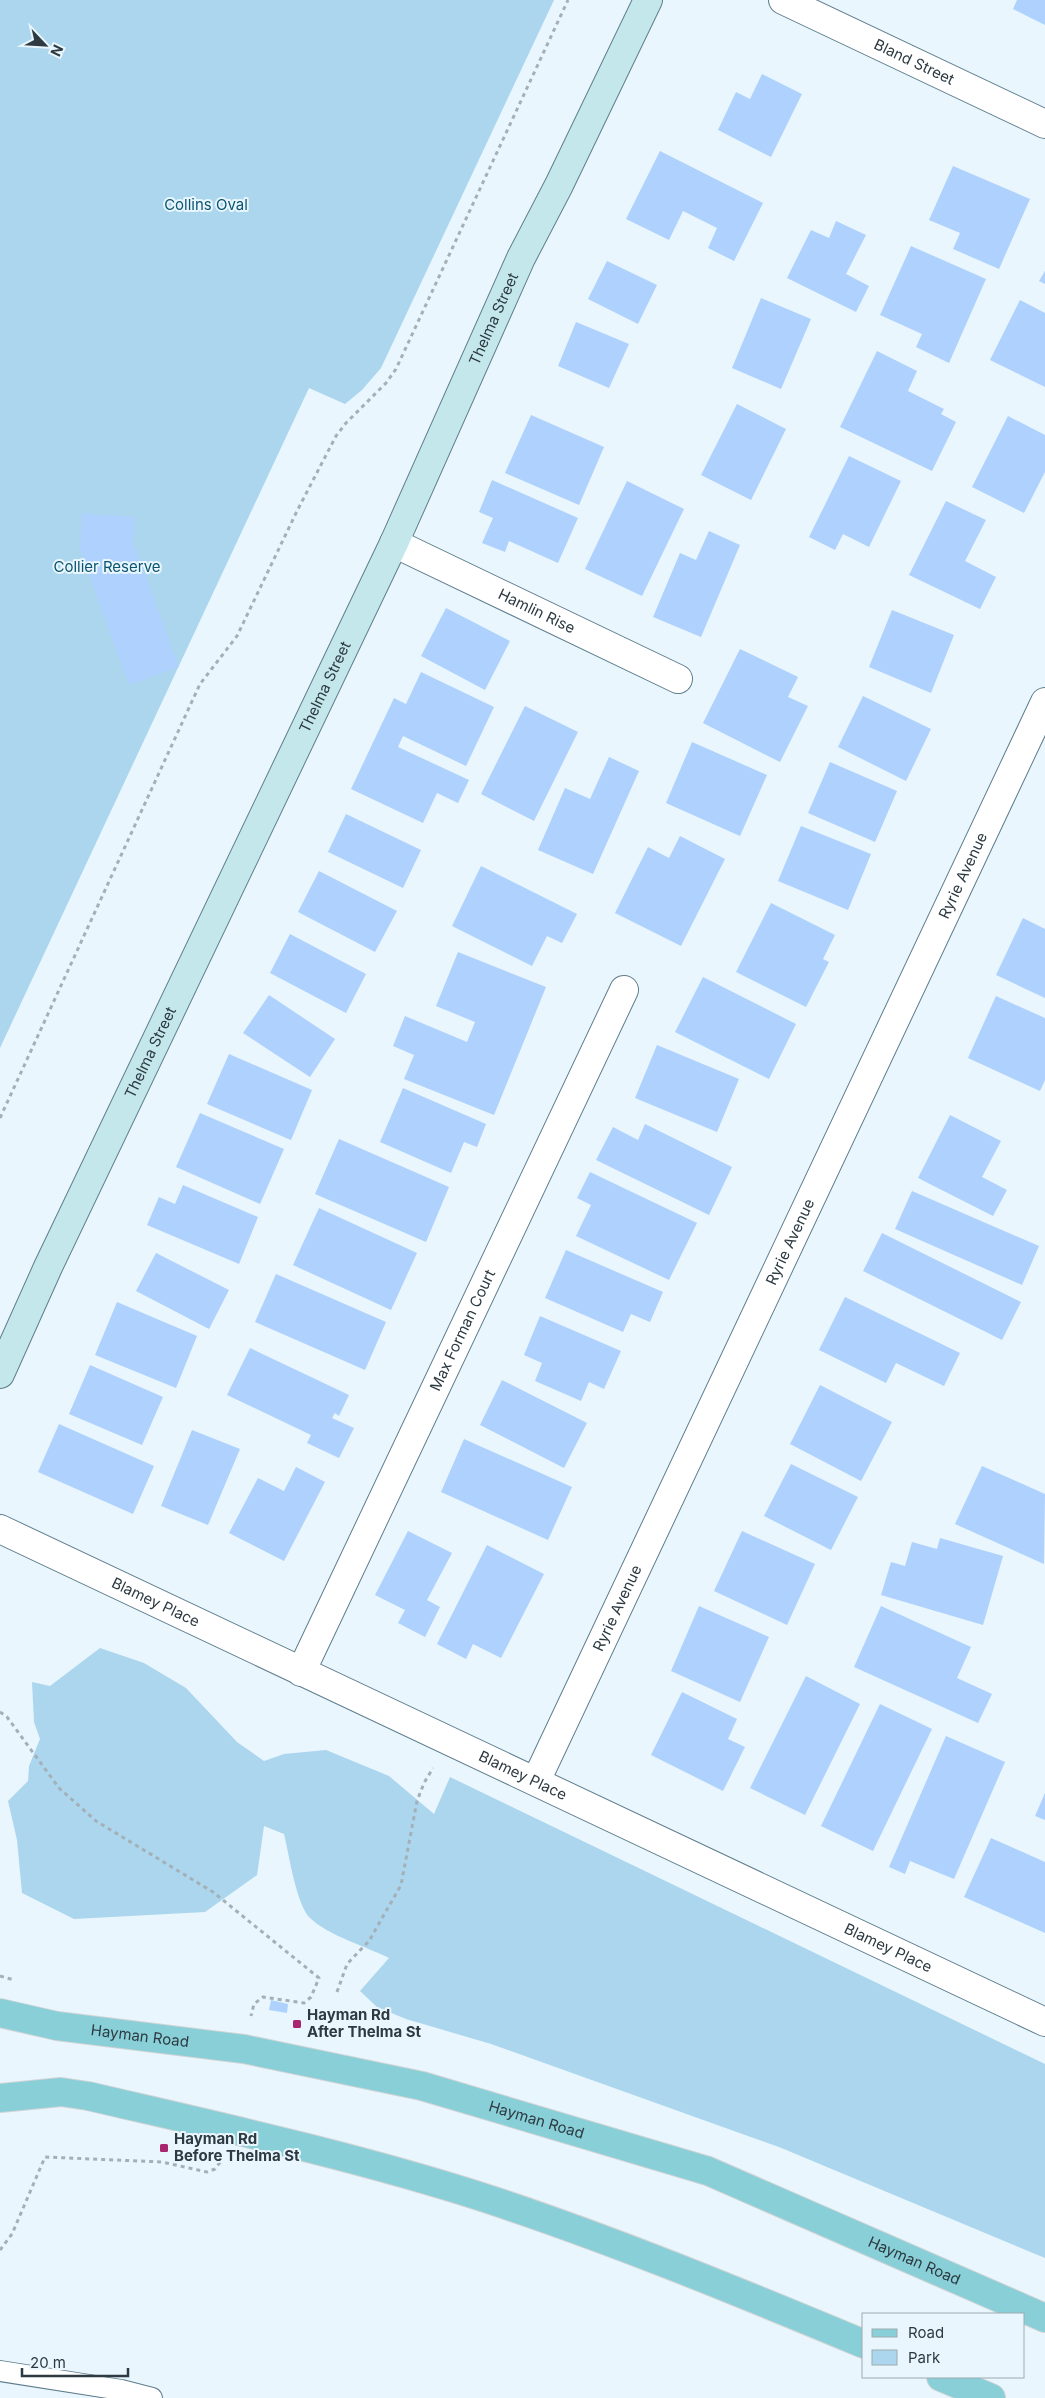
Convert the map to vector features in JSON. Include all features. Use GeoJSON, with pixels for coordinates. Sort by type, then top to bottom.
{"type":"FeatureCollection","features":[{"type":"Feature","properties":{"kind":"main road","name":"Thelma Street"},"geometry":{"type":"LineString","coordinates":[[0,1374],[69,1222],[394,543],[521,258],[559,185],[648,0]]}},
{"type":"Feature","properties":{"kind":"main road","name":"Hayman Road"},"geometry":{"type":"LineString","coordinates":[[0,2014],[57,2026],[253,2051],[422,2086],[708,2171],[1045,2318]]}},
{"type":"Feature","properties":{"kind":"main road"},"geometry":{"type":"LineString","coordinates":[[0,2098],[61,2092],[88,2096],[308,2147],[398,2172],[486,2199],[669,2264],[862,2343]]}},
{"type":"Feature","properties":{"kind":"main road"},"geometry":{"type":"LineString","coordinates":[[943,2378],[991,2398]]}},
{"type":"Feature","properties":{"kind":"street","name":"Bland Street"},"geometry":{"type":"LineString","coordinates":[[783,0],[1045,124]]}},
{"type":"Feature","properties":{"kind":"street","name":"Hamlin Rise"},"geometry":{"type":"LineString","coordinates":[[394,543],[678,679]]}},
{"type":"Feature","properties":{"kind":"street","name":"Ryrie Avenue"},"geometry":{"type":"LineString","coordinates":[[536,1781],[1045,702]]}},
{"type":"Feature","properties":{"kind":"street","name":"Max Forman Court"},"geometry":{"type":"LineString","coordinates":[[301,1672],[624,990]]}},
{"type":"Feature","properties":{"kind":"street","name":"Blamey Place"},"geometry":{"type":"LineString","coordinates":[[0,1529],[1045,2022]]}},
{"type":"Feature","properties":{"kind":"lane"},"geometry":{"type":"LineString","coordinates":[[0,2371],[121,2390],[152,2398]]}},
{"type":"Feature","properties":{"kind":"path"},"geometry":{"type":"LineString","coordinates":[[0,1118],[200,684],[237,636],[297,511],[336,436],[346,423],[386,383],[396,369],[568,0]]}},
{"type":"Feature","properties":{"kind":"path"},"geometry":{"type":"LineString","coordinates":[[0,1712],[7,1718],[59,1788],[96,1820],[213,1892],[319,1978],[311,1997],[304,2003],[263,1997],[254,2004],[251,2016]]}},
{"type":"Feature","properties":{"kind":"path"},"geometry":{"type":"LineString","coordinates":[[337,1992],[347,1964],[368,1941],[401,1885],[416,1801],[434,1767]]}},
{"type":"Feature","properties":{"kind":"path"},"geometry":{"type":"LineString","coordinates":[[0,2250],[12,2234],[45,2157],[162,2162],[207,2172],[215,2169],[220,2161]]}},
{"type":"Feature","properties":{"kind":"green space","name":"Collins Oval"},"geometry":{"type":"Polygon","coordinates":[[[0,0],[554,0],[381,368],[362,390],[345,404],[309,388],[0,1048],[0,0]]]}},
{"type":"Feature","properties":{"kind":"green space"},"geometry":{"type":"Polygon","coordinates":[[[100,1648],[144,1663],[186,1688],[237,1742],[264,1761],[284,1754],[326,1750],[389,1776],[434,1814],[450,1777],[1045,2064],[1045,2258],[779,2147],[491,2044],[406,2019],[377,2007],[360,1991],[389,1958],[327,1930],[310,1918],[297,1891],[284,1834],[264,1826],[257,1875],[205,1912],[74,1919],[22,1893],[17,1840],[8,1801],[28,1781],[29,1766],[40,1739],[34,1722],[32,1682],[50,1686],[100,1648]]]}},
{"type":"Feature","properties":{"kind":"building"},"geometry":{"type":"Polygon","coordinates":[[[1017,0],[1045,0],[1045,25],[1013,9],[1017,0]]]}},
{"type":"Feature","properties":{"kind":"building"},"geometry":{"type":"Polygon","coordinates":[[[762,74],[802,94],[771,157],[718,130],[736,92],[750,99],[762,74]]]}},
{"type":"Feature","properties":{"kind":"building"},"geometry":{"type":"Polygon","coordinates":[[[660,151],[763,203],[734,261],[708,248],[717,228],[683,211],[669,240],[626,219],[660,151]]]}},
{"type":"Feature","properties":{"kind":"building"},"geometry":{"type":"Polygon","coordinates":[[[953,166],[1030,199],[999,269],[953,249],[960,233],[929,220],[953,166]]]}},
{"type":"Feature","properties":{"kind":"building"},"geometry":{"type":"Polygon","coordinates":[[[836,221],[866,235],[846,274],[869,286],[856,312],[787,278],[811,230],[829,238],[836,221]]]}},
{"type":"Feature","properties":{"kind":"building"},"geometry":{"type":"Polygon","coordinates":[[[911,246],[986,279],[949,363],[916,347],[922,334],[880,315],[911,246]]]}},
{"type":"Feature","properties":{"kind":"building"},"geometry":{"type":"Polygon","coordinates":[[[607,261],[657,285],[638,324],[588,299],[607,261]]]}},
{"type":"Feature","properties":{"kind":"building"},"geometry":{"type":"Polygon","coordinates":[[[1045,271],[1045,284],[1039,281],[1045,271]]]}},
{"type":"Feature","properties":{"kind":"building"},"geometry":{"type":"Polygon","coordinates":[[[761,298],[811,319],[781,389],[732,368],[761,298]]]}},
{"type":"Feature","properties":{"kind":"building"},"geometry":{"type":"Polygon","coordinates":[[[1020,300],[1045,313],[1045,387],[990,360],[1020,300]]]}},
{"type":"Feature","properties":{"kind":"building"},"geometry":{"type":"Polygon","coordinates":[[[576,322],[629,344],[609,388],[558,366],[576,322]]]}},
{"type":"Feature","properties":{"kind":"building"},"geometry":{"type":"Polygon","coordinates":[[[877,351],[917,371],[908,391],[944,409],[941,414],[956,422],[932,471],[840,427],[877,351]]]}},
{"type":"Feature","properties":{"kind":"building"},"geometry":{"type":"Polygon","coordinates":[[[737,404],[786,429],[751,500],[701,475],[737,404]]]}},
{"type":"Feature","properties":{"kind":"building"},"geometry":{"type":"Polygon","coordinates":[[[531,415],[604,447],[579,505],[505,473],[531,415]]]}},
{"type":"Feature","properties":{"kind":"building"},"geometry":{"type":"Polygon","coordinates":[[[1008,416],[1045,435],[1045,472],[1024,513],[972,487],[1008,416]]]}},
{"type":"Feature","properties":{"kind":"building"},"geometry":{"type":"Polygon","coordinates":[[[849,456],[901,481],[869,547],[843,534],[835,550],[809,537],[849,456]]]}},
{"type":"Feature","properties":{"kind":"building"},"geometry":{"type":"Polygon","coordinates":[[[492,480],[578,518],[558,563],[509,541],[505,552],[482,543],[493,518],[479,512],[492,480]]]}},
{"type":"Feature","properties":{"kind":"building"},"geometry":{"type":"Polygon","coordinates":[[[627,481],[684,509],[642,596],[585,569],[627,481]]]}},
{"type":"Feature","properties":{"kind":"building"},"geometry":{"type":"Polygon","coordinates":[[[946,501],[986,520],[965,561],[996,577],[980,609],[909,575],[946,501]]]}},
{"type":"Feature","properties":{"kind":"building"},"geometry":{"type":"Polygon","coordinates":[[[82,513],[135,517],[133,542],[179,667],[129,685],[80,550],[82,513]]]}},
{"type":"Feature","properties":{"kind":"building"},"geometry":{"type":"Polygon","coordinates":[[[709,531],[740,545],[701,637],[653,617],[680,553],[696,560],[709,531]]]}},
{"type":"Feature","properties":{"kind":"building"},"geometry":{"type":"Polygon","coordinates":[[[446,608],[510,641],[485,690],[421,656],[446,608]]]}},
{"type":"Feature","properties":{"kind":"building"},"geometry":{"type":"Polygon","coordinates":[[[892,610],[954,635],[931,693],[869,667],[892,610]]]}},
{"type":"Feature","properties":{"kind":"building"},"geometry":{"type":"Polygon","coordinates":[[[740,649],[798,677],[788,697],[808,706],[780,762],[703,723],[740,649]]]}},
{"type":"Feature","properties":{"kind":"building"},"geometry":{"type":"Polygon","coordinates":[[[421,672],[494,707],[466,766],[403,736],[398,747],[469,780],[458,803],[437,793],[423,823],[351,789],[394,698],[406,704],[421,672]]]}},
{"type":"Feature","properties":{"kind":"building"},"geometry":{"type":"Polygon","coordinates":[[[863,696],[931,729],[906,781],[838,747],[863,696]]]}},
{"type":"Feature","properties":{"kind":"building"},"geometry":{"type":"Polygon","coordinates":[[[525,706],[578,732],[534,821],[481,794],[525,706]]]}},
{"type":"Feature","properties":{"kind":"building"},"geometry":{"type":"Polygon","coordinates":[[[692,742],[767,775],[740,836],[666,803],[692,742]]]}},
{"type":"Feature","properties":{"kind":"building"},"geometry":{"type":"Polygon","coordinates":[[[609,757],[639,771],[593,874],[538,850],[565,788],[590,799],[609,757]]]}},
{"type":"Feature","properties":{"kind":"building"},"geometry":{"type":"Polygon","coordinates":[[[830,762],[897,791],[875,842],[808,813],[830,762]]]}},
{"type":"Feature","properties":{"kind":"building"},"geometry":{"type":"Polygon","coordinates":[[[346,814],[421,850],[403,888],[328,852],[346,814]]]}},
{"type":"Feature","properties":{"kind":"building"},"geometry":{"type":"Polygon","coordinates":[[[801,826],[871,854],[848,910],[778,881],[801,826]]]}},
{"type":"Feature","properties":{"kind":"building"},"geometry":{"type":"Polygon","coordinates":[[[680,836],[725,859],[681,946],[615,913],[648,847],[669,858],[680,836]]]}},
{"type":"Feature","properties":{"kind":"building"},"geometry":{"type":"Polygon","coordinates":[[[481,866],[577,914],[562,943],[547,936],[532,966],[452,926],[481,866]]]}},
{"type":"Feature","properties":{"kind":"building"},"geometry":{"type":"Polygon","coordinates":[[[319,871],[397,911],[375,952],[298,912],[319,871]]]}},
{"type":"Feature","properties":{"kind":"building"},"geometry":{"type":"Polygon","coordinates":[[[771,903],[835,935],[823,959],[829,962],[806,1007],[736,972],[771,903]]]}},
{"type":"Feature","properties":{"kind":"building"},"geometry":{"type":"Polygon","coordinates":[[[1023,918],[1045,929],[1045,998],[996,975],[1023,918]]]}},
{"type":"Feature","properties":{"kind":"building"},"geometry":{"type":"Polygon","coordinates":[[[290,934],[366,974],[346,1013],[270,973],[290,934]]]}},
{"type":"Feature","properties":{"kind":"building"},"geometry":{"type":"Polygon","coordinates":[[[458,952],[546,987],[494,1115],[404,1079],[414,1055],[393,1046],[405,1016],[467,1042],[475,1022],[436,1006],[458,952]]]}},
{"type":"Feature","properties":{"kind":"building"},"geometry":{"type":"Polygon","coordinates":[[[703,977],[796,1024],[769,1079],[675,1032],[703,977]]]}},
{"type":"Feature","properties":{"kind":"building"},"geometry":{"type":"Polygon","coordinates":[[[269,995],[335,1039],[310,1077],[243,1033],[269,995]]]}},
{"type":"Feature","properties":{"kind":"building"},"geometry":{"type":"Polygon","coordinates":[[[996,996],[1045,1018],[1045,1080],[1040,1091],[968,1058],[996,996]]]}},
{"type":"Feature","properties":{"kind":"building"},"geometry":{"type":"Polygon","coordinates":[[[657,1045],[739,1079],[717,1132],[635,1098],[657,1045]]]}},
{"type":"Feature","properties":{"kind":"building"},"geometry":{"type":"Polygon","coordinates":[[[229,1054],[312,1090],[291,1140],[207,1104],[229,1054]]]}},
{"type":"Feature","properties":{"kind":"building"},"geometry":{"type":"Polygon","coordinates":[[[403,1088],[486,1124],[477,1147],[464,1142],[451,1173],[380,1142],[403,1088]]]}},
{"type":"Feature","properties":{"kind":"building"},"geometry":{"type":"Polygon","coordinates":[[[200,1113],[284,1149],[260,1204],[176,1167],[200,1113]]]}},
{"type":"Feature","properties":{"kind":"building"},"geometry":{"type":"Polygon","coordinates":[[[950,1115],[1001,1141],[982,1177],[1007,1190],[993,1216],[918,1178],[950,1115]]]}},
{"type":"Feature","properties":{"kind":"building"},"geometry":{"type":"Polygon","coordinates":[[[645,1124],[732,1167],[709,1215],[596,1160],[613,1127],[638,1140],[645,1124]]]}},
{"type":"Feature","properties":{"kind":"building"},"geometry":{"type":"Polygon","coordinates":[[[339,1139],[449,1187],[426,1242],[315,1194],[339,1139]]]}},
{"type":"Feature","properties":{"kind":"building"},"geometry":{"type":"Polygon","coordinates":[[[590,1172],[697,1223],[669,1280],[576,1236],[591,1205],[577,1198],[590,1172]]]}},
{"type":"Feature","properties":{"kind":"building"},"geometry":{"type":"Polygon","coordinates":[[[183,1185],[258,1217],[239,1264],[147,1225],[159,1197],[175,1204],[183,1185]]]}},
{"type":"Feature","properties":{"kind":"building"},"geometry":{"type":"Polygon","coordinates":[[[912,1191],[1039,1246],[1022,1285],[895,1229],[912,1191]]]}},
{"type":"Feature","properties":{"kind":"building"},"geometry":{"type":"Polygon","coordinates":[[[319,1208],[417,1253],[391,1310],[293,1265],[319,1208]]]}},
{"type":"Feature","properties":{"kind":"building"},"geometry":{"type":"Polygon","coordinates":[[[882,1233],[1021,1302],[1002,1340],[863,1271],[882,1233]]]}},
{"type":"Feature","properties":{"kind":"building"},"geometry":{"type":"Polygon","coordinates":[[[566,1250],[663,1292],[650,1322],[631,1314],[623,1332],[545,1298],[566,1250]]]}},
{"type":"Feature","properties":{"kind":"building"},"geometry":{"type":"Polygon","coordinates":[[[156,1253],[229,1290],[209,1329],[136,1291],[156,1253]]]}},
{"type":"Feature","properties":{"kind":"building"},"geometry":{"type":"Polygon","coordinates":[[[276,1274],[386,1322],[365,1370],[255,1322],[276,1274]]]}},
{"type":"Feature","properties":{"kind":"building"},"geometry":{"type":"Polygon","coordinates":[[[845,1297],[960,1353],[944,1386],[896,1363],[886,1383],[819,1350],[845,1297]]]}},
{"type":"Feature","properties":{"kind":"building"},"geometry":{"type":"Polygon","coordinates":[[[117,1302],[197,1336],[176,1388],[95,1355],[117,1302]]]}},
{"type":"Feature","properties":{"kind":"building"},"geometry":{"type":"Polygon","coordinates":[[[540,1316],[621,1351],[604,1389],[589,1382],[581,1401],[535,1381],[542,1363],[524,1355],[540,1316]]]}},
{"type":"Feature","properties":{"kind":"building"},"geometry":{"type":"Polygon","coordinates":[[[250,1348],[349,1395],[339,1416],[335,1413],[332,1418],[354,1428],[339,1458],[307,1443],[311,1435],[227,1395],[250,1348]]]}},
{"type":"Feature","properties":{"kind":"building"},"geometry":{"type":"Polygon","coordinates":[[[90,1365],[163,1397],[142,1445],[69,1414],[90,1365]]]}},
{"type":"Feature","properties":{"kind":"building"},"geometry":{"type":"Polygon","coordinates":[[[502,1380],[587,1423],[564,1468],[480,1425],[502,1380]]]}},
{"type":"Feature","properties":{"kind":"building"},"geometry":{"type":"Polygon","coordinates":[[[820,1385],[892,1422],[861,1481],[790,1444],[820,1385]]]}},
{"type":"Feature","properties":{"kind":"building"},"geometry":{"type":"Polygon","coordinates":[[[59,1424],[154,1466],[133,1514],[38,1472],[59,1424]]]}},
{"type":"Feature","properties":{"kind":"building"},"geometry":{"type":"Polygon","coordinates":[[[192,1430],[240,1449],[208,1525],[161,1506],[192,1430]]]}},
{"type":"Feature","properties":{"kind":"building"},"geometry":{"type":"Polygon","coordinates":[[[464,1439],[572,1487],[548,1540],[441,1492],[464,1439]]]}},
{"type":"Feature","properties":{"kind":"building"},"geometry":{"type":"Polygon","coordinates":[[[791,1464],[858,1497],[831,1550],[764,1516],[791,1464]]]}},
{"type":"Feature","properties":{"kind":"building"},"geometry":{"type":"Polygon","coordinates":[[[982,1466],[1045,1494],[1044,1564],[955,1524],[982,1466]]]}},
{"type":"Feature","properties":{"kind":"building"},"geometry":{"type":"Polygon","coordinates":[[[296,1467],[325,1482],[284,1561],[229,1533],[258,1478],[284,1491],[296,1467]]]}},
{"type":"Feature","properties":{"kind":"building"},"geometry":{"type":"Polygon","coordinates":[[[408,1531],[452,1553],[427,1600],[440,1607],[425,1637],[398,1623],[405,1610],[375,1595],[408,1531]]]}},
{"type":"Feature","properties":{"kind":"building"},"geometry":{"type":"Polygon","coordinates":[[[742,1531],[815,1564],[787,1625],[714,1591],[742,1531]]]}},
{"type":"Feature","properties":{"kind":"building"},"geometry":{"type":"Polygon","coordinates":[[[940,1538],[1003,1556],[983,1625],[881,1595],[891,1562],[905,1566],[912,1542],[937,1549],[940,1538]]]}},
{"type":"Feature","properties":{"kind":"building"},"geometry":{"type":"Polygon","coordinates":[[[487,1545],[544,1574],[501,1658],[473,1644],[466,1659],[437,1644],[487,1545]]]}},
{"type":"Feature","properties":{"kind":"building"},"geometry":{"type":"Polygon","coordinates":[[[699,1606],[769,1637],[740,1702],[671,1671],[699,1606]]]}},
{"type":"Feature","properties":{"kind":"building"},"geometry":{"type":"Polygon","coordinates":[[[881,1606],[971,1647],[957,1678],[992,1694],[978,1723],[854,1667],[881,1606]]]}},
{"type":"Feature","properties":{"kind":"building"},"geometry":{"type":"Polygon","coordinates":[[[806,1676],[860,1704],[805,1815],[750,1788],[806,1676]]]}},
{"type":"Feature","properties":{"kind":"building"},"geometry":{"type":"Polygon","coordinates":[[[682,1692],[737,1719],[728,1739],[745,1747],[723,1791],[651,1755],[682,1692]]]}},
{"type":"Feature","properties":{"kind":"building"},"geometry":{"type":"Polygon","coordinates":[[[880,1704],[932,1729],[873,1851],[821,1826],[880,1704]]]}},
{"type":"Feature","properties":{"kind":"building"},"geometry":{"type":"Polygon","coordinates":[[[946,1736],[1005,1762],[954,1879],[910,1861],[905,1874],[889,1867],[946,1736]]]}},
{"type":"Feature","properties":{"kind":"building"},"geometry":{"type":"Polygon","coordinates":[[[1045,1793],[1045,1820],[1035,1816],[1045,1793]]]}},
{"type":"Feature","properties":{"kind":"building"},"geometry":{"type":"Polygon","coordinates":[[[991,1838],[1045,1862],[1045,1933],[964,1897],[991,1838]]]}},
{"type":"Feature","properties":{"kind":"building"},"geometry":{"type":"Polygon","coordinates":[[[271,2000],[288,2004],[287,2013],[269,2010],[271,2000]]]}},
{"type":"Feature","properties":{"kind":"place","name":"Hayman Rd After Thelma St"},"geometry":{"type":"Point","coordinates":[297,2024]}},
{"type":"Feature","properties":{"kind":"place","name":"Hayman Rd Before Thelma St"},"geometry":{"type":"Point","coordinates":[164,2148]}},
{"type":"Feature","properties":{"kind":"park label","name":"Collier Reserve"},"geometry":{"type":"Point","coordinates":[107,567]}}]}
